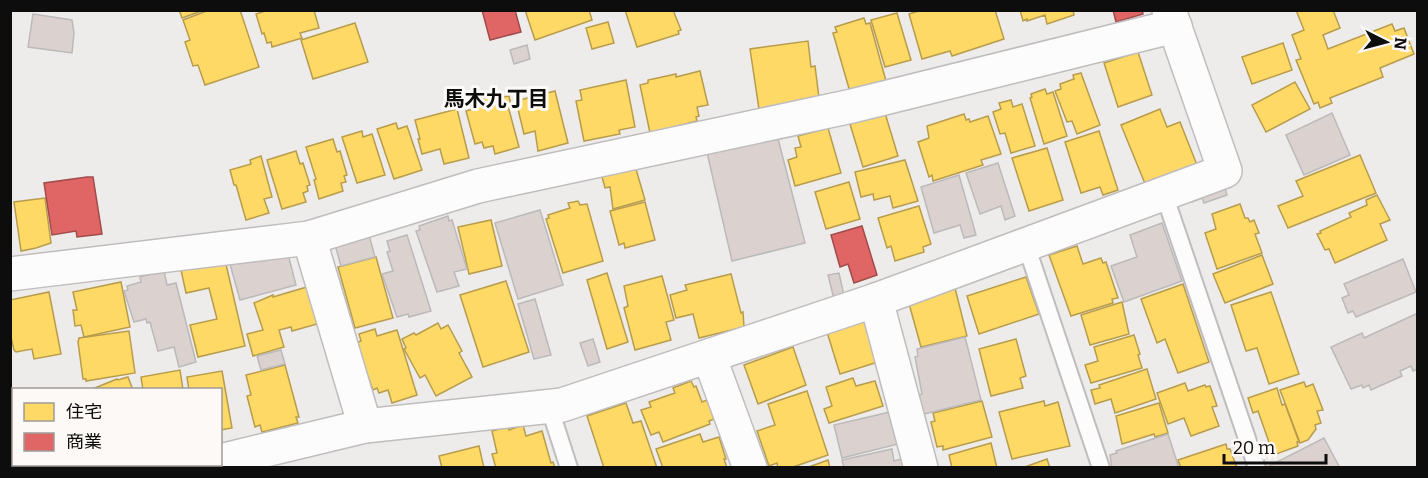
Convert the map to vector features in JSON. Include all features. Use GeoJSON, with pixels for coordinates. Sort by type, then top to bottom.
{"type":"FeatureCollection","features":[{"type":"Feature","properties":{"kind":"street"},"geometry":{"type":"LineString","coordinates":[[10,274],[309,238],[478,186],[852,106],[1172,18],[1225,171],[876,300],[562,405],[366,426],[222,461]]}},
{"type":"Feature","properties":{"kind":"street"},"geometry":{"type":"LineString","coordinates":[[309,238],[366,426]]}},
{"type":"Feature","properties":{"kind":"street"},"geometry":{"type":"LineString","coordinates":[[876,300],[921,468]]}},
{"type":"Feature","properties":{"kind":"street"},"geometry":{"type":"LineString","coordinates":[[709,356],[750,468]]}},
{"type":"Feature","properties":{"kind":"lane"},"geometry":{"type":"LineString","coordinates":[[1164,194],[1257,468]]}},
{"type":"Feature","properties":{"kind":"lane"},"geometry":{"type":"LineString","coordinates":[[1026,245],[1101,468]]}},
{"type":"Feature","properties":{"kind":"lane"},"geometry":{"type":"LineString","coordinates":[[549,406],[569,468]]}},
{"type":"Feature","properties":{"kind":"building: 住宅"},"geometry":{"type":"Polygon","coordinates":[[[179,10],[204,10],[182,18],[179,10]]]}},
{"type":"Feature","properties":{"kind":"building: 住宅"},"geometry":{"type":"Polygon","coordinates":[[[209,10],[240,10],[259,67],[205,85],[198,65],[193,66],[185,42],[190,40],[183,20],[209,10]]]}},
{"type":"Feature","properties":{"kind":"building: 住宅"},"geometry":{"type":"Polygon","coordinates":[[[268,10],[314,10],[319,28],[300,33],[302,38],[272,47],[271,42],[267,43],[264,33],[262,34],[256,14],[268,10]]]}},
{"type":"Feature","properties":{"kind":"building: 住宅"},"geometry":{"type":"Polygon","coordinates":[[[525,10],[589,10],[592,20],[535,40],[525,10]]]}},
{"type":"Feature","properties":{"kind":"building: 住宅"},"geometry":{"type":"Polygon","coordinates":[[[625,10],[673,10],[681,30],[678,31],[679,34],[637,47],[625,10]]]}},
{"type":"Feature","properties":{"kind":"building: 住宅"},"geometry":{"type":"Polygon","coordinates":[[[922,10],[995,10],[1004,39],[952,56],[950,51],[922,59],[909,14],[922,10]]]}},
{"type":"Feature","properties":{"kind":"building: 住宅"},"geometry":{"type":"Polygon","coordinates":[[[1020,10],[1073,10],[1074,15],[1047,24],[1045,15],[1023,21],[1020,10]]]}},
{"type":"Feature","properties":{"kind":"building: 住宅"},"geometry":{"type":"Polygon","coordinates":[[[1296,10],[1333,10],[1340,28],[1323,35],[1328,49],[1392,24],[1395,31],[1404,28],[1414,54],[1380,68],[1383,77],[1330,98],[1332,103],[1320,108],[1318,102],[1314,104],[1296,60],[1301,59],[1292,35],[1304,30],[1296,10]]]}},
{"type":"Feature","properties":{"kind":"building: 住宅"},"geometry":{"type":"Polygon","coordinates":[[[897,13],[911,60],[885,67],[871,20],[897,13]]]}},
{"type":"Feature","properties":{"kind":"building: 住宅"},"geometry":{"type":"Polygon","coordinates":[[[864,18],[866,24],[870,23],[886,81],[850,92],[833,33],[837,32],[835,27],[864,18]]]}},
{"type":"Feature","properties":{"kind":"building: 住宅"},"geometry":{"type":"Polygon","coordinates":[[[608,22],[614,43],[592,49],[586,28],[608,22]]]}},
{"type":"Feature","properties":{"kind":"building: 住宅"},"geometry":{"type":"Polygon","coordinates":[[[355,23],[368,62],[313,79],[301,40],[355,23]]]}},
{"type":"Feature","properties":{"kind":"building: 住宅"},"geometry":{"type":"Polygon","coordinates":[[[808,41],[811,67],[815,66],[819,98],[759,109],[750,49],[808,41]]]}},
{"type":"Feature","properties":{"kind":"building: 住宅"},"geometry":{"type":"Polygon","coordinates":[[[1283,43],[1292,70],[1252,84],[1242,57],[1283,43]]]}},
{"type":"Feature","properties":{"kind":"building: 住宅"},"geometry":{"type":"Polygon","coordinates":[[[1138,52],[1152,95],[1118,107],[1104,63],[1138,52]]]}},
{"type":"Feature","properties":{"kind":"building: 住宅"},"geometry":{"type":"Polygon","coordinates":[[[700,71],[708,105],[697,107],[699,116],[696,117],[697,121],[650,133],[640,85],[648,83],[648,80],[676,74],[676,77],[700,71]]]}},
{"type":"Feature","properties":{"kind":"building: 住宅"},"geometry":{"type":"Polygon","coordinates":[[[1081,73],[1100,125],[1077,134],[1072,121],[1067,122],[1055,91],[1061,89],[1060,84],[1074,79],[1073,75],[1081,73]]]}},
{"type":"Feature","properties":{"kind":"building: 住宅"},"geometry":{"type":"Polygon","coordinates":[[[626,80],[635,127],[619,130],[620,134],[584,141],[576,101],[582,100],[580,90],[626,80]]]}},
{"type":"Feature","properties":{"kind":"building: 住宅"},"geometry":{"type":"Polygon","coordinates":[[[1295,82],[1310,109],[1266,132],[1252,105],[1295,82]]]}},
{"type":"Feature","properties":{"kind":"building: 住宅"},"geometry":{"type":"Polygon","coordinates":[[[1045,89],[1047,94],[1053,92],[1067,136],[1044,144],[1030,98],[1031,94],[1045,89]]]}},
{"type":"Feature","properties":{"kind":"building: 住宅"},"geometry":{"type":"Polygon","coordinates":[[[555,91],[568,143],[538,151],[535,131],[524,134],[516,101],[555,91]]]}},
{"type":"Feature","properties":{"kind":"building: 住宅"},"geometry":{"type":"Polygon","coordinates":[[[503,94],[504,97],[509,96],[511,106],[508,106],[519,147],[495,154],[493,146],[484,148],[482,142],[475,144],[466,111],[476,108],[474,101],[503,94]]]}},
{"type":"Feature","properties":{"kind":"building: 住宅"},"geometry":{"type":"Polygon","coordinates":[[[1011,100],[1013,107],[1022,104],[1035,146],[1011,153],[1005,133],[1000,134],[993,112],[1001,109],[999,103],[1011,100]]]}},
{"type":"Feature","properties":{"kind":"building: 住宅"},"geometry":{"type":"Polygon","coordinates":[[[457,109],[469,158],[444,164],[440,149],[422,154],[415,120],[457,109]]]}},
{"type":"Feature","properties":{"kind":"building: 住宅"},"geometry":{"type":"Polygon","coordinates":[[[1160,109],[1167,127],[1180,122],[1197,165],[1146,186],[1121,125],[1160,109]]]}},
{"type":"Feature","properties":{"kind":"building: 住宅"},"geometry":{"type":"Polygon","coordinates":[[[885,113],[898,156],[863,167],[850,124],[885,113]]]}},
{"type":"Feature","properties":{"kind":"building: 住宅"},"geometry":{"type":"Polygon","coordinates":[[[964,114],[966,120],[969,119],[970,122],[988,116],[1001,154],[981,160],[983,165],[933,181],[932,175],[929,177],[918,142],[929,138],[927,126],[964,114]]]}},
{"type":"Feature","properties":{"kind":"building: 住宅"},"geometry":{"type":"Polygon","coordinates":[[[396,123],[398,129],[407,126],[422,170],[394,179],[377,129],[396,123]]]}},
{"type":"Feature","properties":{"kind":"building: 住宅"},"geometry":{"type":"Polygon","coordinates":[[[828,128],[841,173],[795,186],[788,160],[797,157],[795,148],[801,147],[798,136],[828,128]]]}},
{"type":"Feature","properties":{"kind":"building: 住宅"},"geometry":{"type":"Polygon","coordinates":[[[362,131],[363,137],[372,134],[385,175],[357,183],[342,137],[362,131]]]}},
{"type":"Feature","properties":{"kind":"building: 住宅"},"geometry":{"type":"Polygon","coordinates":[[[1099,131],[1118,190],[1103,195],[1100,187],[1081,193],[1065,142],[1099,131]]]}},
{"type":"Feature","properties":{"kind":"building: 住宅"},"geometry":{"type":"Polygon","coordinates":[[[333,139],[337,152],[340,151],[347,175],[344,176],[346,182],[341,183],[343,191],[319,199],[314,180],[316,179],[306,147],[333,139]]]}},
{"type":"Feature","properties":{"kind":"building: 住宅"},"geometry":{"type":"Polygon","coordinates":[[[1047,148],[1063,200],[1029,211],[1012,158],[1047,148]]]}},
{"type":"Feature","properties":{"kind":"building: 住宅"},"geometry":{"type":"Polygon","coordinates":[[[296,151],[300,164],[303,163],[310,185],[307,186],[308,191],[303,193],[306,202],[282,209],[267,160],[296,151]]]}},
{"type":"Feature","properties":{"kind":"building: 住宅"},"geometry":{"type":"Polygon","coordinates":[[[1360,155],[1376,193],[1288,228],[1278,206],[1303,196],[1296,181],[1360,155]]]}},
{"type":"Feature","properties":{"kind":"building: 住宅"},"geometry":{"type":"Polygon","coordinates":[[[261,156],[272,197],[264,199],[269,213],[246,220],[230,170],[251,164],[250,160],[261,156]]]}},
{"type":"Feature","properties":{"kind":"building: 住宅"},"geometry":{"type":"Polygon","coordinates":[[[905,160],[918,201],[893,208],[890,196],[874,200],[873,194],[861,197],[855,172],[905,160]]]}},
{"type":"Feature","properties":{"kind":"building: 住宅"},"geometry":{"type":"Polygon","coordinates":[[[634,162],[645,200],[613,209],[610,187],[605,188],[601,173],[634,162]]]}},
{"type":"Feature","properties":{"kind":"building: 住宅"},"geometry":{"type":"Polygon","coordinates":[[[849,182],[860,219],[826,229],[815,192],[849,182]]]}},
{"type":"Feature","properties":{"kind":"building: 住宅"},"geometry":{"type":"Polygon","coordinates":[[[1377,195],[1390,220],[1380,224],[1387,240],[1335,263],[1329,249],[1325,250],[1317,234],[1351,217],[1349,213],[1367,205],[1366,200],[1377,195]]]}},
{"type":"Feature","properties":{"kind":"building: 住宅"},"geometry":{"type":"Polygon","coordinates":[[[45,198],[51,243],[21,251],[14,202],[45,198]]]}},
{"type":"Feature","properties":{"kind":"building: 住宅"},"geometry":{"type":"Polygon","coordinates":[[[578,201],[580,205],[587,204],[603,261],[563,273],[546,219],[549,218],[548,215],[570,208],[568,203],[578,201]]]}},
{"type":"Feature","properties":{"kind":"building: 住宅"},"geometry":{"type":"Polygon","coordinates":[[[645,202],[655,240],[625,248],[624,243],[619,245],[610,211],[645,202]]]}},
{"type":"Feature","properties":{"kind":"building: 住宅"},"geometry":{"type":"Polygon","coordinates":[[[1240,204],[1245,218],[1248,218],[1250,222],[1254,220],[1259,233],[1255,234],[1262,253],[1217,269],[1205,233],[1216,229],[1212,214],[1240,204]]]}},
{"type":"Feature","properties":{"kind":"building: 住宅"},"geometry":{"type":"Polygon","coordinates":[[[919,206],[931,244],[923,247],[924,252],[895,261],[891,246],[887,248],[878,218],[919,206]]]}},
{"type":"Feature","properties":{"kind":"building: 住宅"},"geometry":{"type":"Polygon","coordinates":[[[491,220],[502,266],[469,274],[458,227],[491,220]]]}},
{"type":"Feature","properties":{"kind":"building: 住宅"},"geometry":{"type":"Polygon","coordinates":[[[1077,246],[1083,264],[1101,258],[1103,263],[1106,262],[1118,298],[1112,299],[1113,303],[1071,316],[1049,255],[1077,246]]]}},
{"type":"Feature","properties":{"kind":"building: 住宅"},"geometry":{"type":"Polygon","coordinates":[[[1262,255],[1273,284],[1225,303],[1213,274],[1262,255]]]}},
{"type":"Feature","properties":{"kind":"building: 住宅"},"geometry":{"type":"Polygon","coordinates":[[[376,257],[393,318],[355,328],[338,267],[376,257]]]}},
{"type":"Feature","properties":{"kind":"building: 住宅"},"geometry":{"type":"Polygon","coordinates":[[[225,260],[245,346],[198,357],[190,325],[217,319],[209,288],[186,293],[181,270],[225,260]]]}},
{"type":"Feature","properties":{"kind":"building: 住宅"},"geometry":{"type":"Polygon","coordinates":[[[607,273],[628,342],[607,349],[587,280],[607,273]]]}},
{"type":"Feature","properties":{"kind":"building: 住宅"},"geometry":{"type":"Polygon","coordinates":[[[731,274],[741,313],[743,312],[744,327],[699,338],[693,314],[676,318],[670,295],[687,290],[685,285],[731,274]]]}},
{"type":"Feature","properties":{"kind":"building: 住宅"},"geometry":{"type":"Polygon","coordinates":[[[662,276],[674,320],[666,322],[671,340],[635,350],[624,308],[628,306],[624,286],[662,276]]]}},
{"type":"Feature","properties":{"kind":"building: 住宅"},"geometry":{"type":"Polygon","coordinates":[[[1026,277],[1039,314],[979,334],[967,296],[1026,277]]]}},
{"type":"Feature","properties":{"kind":"building: 住宅"},"geometry":{"type":"Polygon","coordinates":[[[506,281],[529,352],[483,367],[460,295],[506,281]]]}},
{"type":"Feature","properties":{"kind":"building: 住宅"},"geometry":{"type":"Polygon","coordinates":[[[121,282],[130,327],[84,337],[81,325],[75,326],[73,310],[77,310],[73,292],[121,282]]]}},
{"type":"Feature","properties":{"kind":"building: 住宅"},"geometry":{"type":"Polygon","coordinates":[[[1183,284],[1209,362],[1178,373],[1165,339],[1157,343],[1141,299],[1183,284]]]}},
{"type":"Feature","properties":{"kind":"building: 住宅"},"geometry":{"type":"Polygon","coordinates":[[[307,287],[320,318],[316,319],[317,324],[292,331],[291,327],[279,330],[284,347],[253,356],[247,334],[263,330],[254,303],[273,295],[273,297],[307,287]]]}},
{"type":"Feature","properties":{"kind":"building: 住宅"},"geometry":{"type":"Polygon","coordinates":[[[955,288],[967,336],[921,347],[908,300],[955,288]]]}},
{"type":"Feature","properties":{"kind":"building: 住宅"},"geometry":{"type":"Polygon","coordinates":[[[49,292],[61,354],[34,359],[32,349],[16,352],[14,350],[10,333],[10,300],[49,292]]]}},
{"type":"Feature","properties":{"kind":"building: 住宅"},"geometry":{"type":"Polygon","coordinates":[[[1271,292],[1299,374],[1269,384],[1257,348],[1246,351],[1231,305],[1271,292]]]}},
{"type":"Feature","properties":{"kind":"building: 住宅"},"geometry":{"type":"Polygon","coordinates":[[[1122,302],[1129,334],[1090,345],[1081,315],[1122,302]]]}},
{"type":"Feature","properties":{"kind":"building: 住宅"},"geometry":{"type":"Polygon","coordinates":[[[866,320],[878,362],[840,374],[827,332],[866,320]]]}},
{"type":"Feature","properties":{"kind":"building: 住宅"},"geometry":{"type":"Polygon","coordinates":[[[438,323],[441,329],[448,325],[462,351],[459,353],[472,377],[436,396],[425,375],[420,378],[404,349],[406,348],[402,339],[414,333],[416,335],[438,323]]]}},
{"type":"Feature","properties":{"kind":"building: 住宅"},"geometry":{"type":"Polygon","coordinates":[[[375,329],[377,336],[397,330],[417,395],[392,403],[388,390],[379,393],[377,388],[373,390],[355,343],[361,341],[359,334],[375,329]]]}},
{"type":"Feature","properties":{"kind":"building: 住宅"},"geometry":{"type":"Polygon","coordinates":[[[129,331],[135,373],[86,381],[83,379],[79,338],[129,331]]]}},
{"type":"Feature","properties":{"kind":"building: 住宅"},"geometry":{"type":"Polygon","coordinates":[[[1134,335],[1142,368],[1091,383],[1085,365],[1098,361],[1094,347],[1134,335]]]}},
{"type":"Feature","properties":{"kind":"building: 住宅"},"geometry":{"type":"Polygon","coordinates":[[[1016,339],[1026,376],[1020,378],[1023,388],[991,396],[979,349],[1016,339]]]}},
{"type":"Feature","properties":{"kind":"building: 住宅"},"geometry":{"type":"Polygon","coordinates":[[[793,347],[806,385],[758,404],[744,365],[793,347]]]}},
{"type":"Feature","properties":{"kind":"building: 住宅"},"geometry":{"type":"Polygon","coordinates":[[[285,365],[299,417],[296,417],[298,423],[262,432],[260,425],[255,427],[247,396],[251,395],[246,375],[285,365]]]}},
{"type":"Feature","properties":{"kind":"building: 住宅"},"geometry":{"type":"Polygon","coordinates":[[[1147,369],[1156,399],[1115,413],[1111,399],[1095,404],[1091,390],[1100,388],[1099,385],[1147,369]]]}},
{"type":"Feature","properties":{"kind":"building: 住宅"},"geometry":{"type":"Polygon","coordinates":[[[180,370],[183,388],[143,388],[141,377],[180,370]]]}},
{"type":"Feature","properties":{"kind":"building: 住宅"},"geometry":{"type":"Polygon","coordinates":[[[222,371],[232,428],[222,430],[222,388],[189,388],[187,377],[222,371]]]}},
{"type":"Feature","properties":{"kind":"building: 住宅"},"geometry":{"type":"Polygon","coordinates":[[[128,377],[132,388],[95,388],[117,379],[128,377]]]}},
{"type":"Feature","properties":{"kind":"building: 住宅"},"geometry":{"type":"Polygon","coordinates":[[[853,378],[856,386],[875,381],[883,406],[829,423],[824,409],[832,406],[826,387],[853,378]]]}},
{"type":"Feature","properties":{"kind":"building: 住宅"},"geometry":{"type":"Polygon","coordinates":[[[691,381],[694,387],[696,386],[702,402],[707,400],[714,419],[709,421],[710,424],[663,442],[659,432],[651,435],[641,410],[651,407],[649,402],[675,393],[673,388],[691,381]]]}},
{"type":"Feature","properties":{"kind":"building: 住宅"},"geometry":{"type":"Polygon","coordinates":[[[1304,382],[1306,387],[1313,384],[1323,410],[1317,411],[1321,423],[1315,425],[1316,429],[1308,440],[1300,443],[1280,390],[1304,382]]]}},
{"type":"Feature","properties":{"kind":"building: 住宅"},"geometry":{"type":"Polygon","coordinates":[[[1185,383],[1188,391],[1205,385],[1210,386],[1217,406],[1212,407],[1219,426],[1191,436],[1184,418],[1168,424],[1157,393],[1185,383]]]}},
{"type":"Feature","properties":{"kind":"building: 住宅"},"geometry":{"type":"Polygon","coordinates":[[[1277,388],[1299,442],[1297,442],[1298,446],[1268,457],[1264,447],[1270,445],[1258,411],[1253,413],[1248,398],[1277,388]]]}},
{"type":"Feature","properties":{"kind":"building: 住宅"},"geometry":{"type":"Polygon","coordinates":[[[807,391],[828,455],[790,468],[778,468],[777,463],[769,466],[757,431],[775,425],[768,404],[807,391]]]}},
{"type":"Feature","properties":{"kind":"building: 住宅"},"geometry":{"type":"Polygon","coordinates":[[[982,401],[992,437],[943,450],[943,446],[937,447],[931,422],[935,421],[933,413],[982,401]]]}},
{"type":"Feature","properties":{"kind":"building: 住宅"},"geometry":{"type":"Polygon","coordinates":[[[1044,401],[1045,406],[1058,402],[1070,446],[1012,459],[999,412],[1044,401]]]}},
{"type":"Feature","properties":{"kind":"building: 住宅"},"geometry":{"type":"Polygon","coordinates":[[[626,403],[633,423],[641,421],[657,468],[604,468],[587,416],[626,403]]]}},
{"type":"Feature","properties":{"kind":"building: 住宅"},"geometry":{"type":"Polygon","coordinates":[[[1159,403],[1168,433],[1155,437],[1154,434],[1122,444],[1116,416],[1159,403]]]}},
{"type":"Feature","properties":{"kind":"building: 住宅"},"geometry":{"type":"Polygon","coordinates":[[[523,425],[526,436],[542,431],[551,463],[553,462],[555,468],[496,468],[492,454],[497,453],[492,431],[508,427],[509,430],[523,425]]]}},
{"type":"Feature","properties":{"kind":"building: 住宅"},"geometry":{"type":"Polygon","coordinates":[[[700,434],[703,442],[719,437],[727,468],[663,468],[656,449],[700,434]]]}},
{"type":"Feature","properties":{"kind":"building: 住宅"},"geometry":{"type":"Polygon","coordinates":[[[991,443],[997,468],[952,468],[949,455],[991,443]]]}},
{"type":"Feature","properties":{"kind":"building: 住宅"},"geometry":{"type":"Polygon","coordinates":[[[1226,444],[1237,468],[1181,468],[1178,460],[1226,444]]]}},
{"type":"Feature","properties":{"kind":"building: 住宅"},"geometry":{"type":"Polygon","coordinates":[[[479,446],[484,468],[442,468],[439,456],[479,446]]]}},
{"type":"Feature","properties":{"kind":"building: 住宅"},"geometry":{"type":"Polygon","coordinates":[[[1047,459],[1050,468],[1022,468],[1047,459]]]}},
{"type":"Feature","properties":{"kind":"building: 住宅"},"geometry":{"type":"Polygon","coordinates":[[[828,460],[830,468],[806,468],[828,460]]]}},
{"type":"Feature","properties":{"kind":"building: 商業"},"geometry":{"type":"Polygon","coordinates":[[[482,10],[515,10],[521,32],[490,40],[482,10]]]}},
{"type":"Feature","properties":{"kind":"building: 商業"},"geometry":{"type":"Polygon","coordinates":[[[1113,10],[1142,10],[1143,14],[1116,22],[1113,10]]]}},
{"type":"Feature","properties":{"kind":"building: 商業"},"geometry":{"type":"Polygon","coordinates":[[[93,177],[102,234],[77,237],[76,231],[52,235],[44,183],[93,177]]]}},
{"type":"Feature","properties":{"kind":"building: 商業"},"geometry":{"type":"Polygon","coordinates":[[[862,226],[877,275],[854,283],[848,264],[840,267],[831,235],[862,226]]]}},
{"type":"Feature","properties":{"kind":"building: その他"},"geometry":{"type":"Polygon","coordinates":[[[33,14],[72,20],[74,33],[72,53],[28,47],[33,14]]]}},
{"type":"Feature","properties":{"kind":"building: その他"},"geometry":{"type":"Polygon","coordinates":[[[527,45],[530,59],[514,64],[510,50],[527,45]]]}},
{"type":"Feature","properties":{"kind":"building: その他"},"geometry":{"type":"Polygon","coordinates":[[[1332,113],[1350,155],[1304,175],[1286,135],[1332,113]]]}},
{"type":"Feature","properties":{"kind":"building: その他"},"geometry":{"type":"Polygon","coordinates":[[[777,135],[805,243],[732,261],[706,148],[777,135]]]}},
{"type":"Feature","properties":{"kind":"building: その他"},"geometry":{"type":"Polygon","coordinates":[[[998,163],[1015,216],[1005,220],[1001,206],[980,214],[966,173],[998,163]]]}},
{"type":"Feature","properties":{"kind":"building: その他"},"geometry":{"type":"Polygon","coordinates":[[[959,175],[976,235],[964,238],[960,225],[934,233],[921,187],[959,175]]]}},
{"type":"Feature","properties":{"kind":"building: その他"},"geometry":{"type":"Polygon","coordinates":[[[1224,184],[1227,195],[1204,203],[1202,198],[1192,202],[1190,195],[1224,184]]]}},
{"type":"Feature","properties":{"kind":"building: その他"},"geometry":{"type":"Polygon","coordinates":[[[540,210],[563,285],[518,299],[495,223],[540,210]]]}},
{"type":"Feature","properties":{"kind":"building: その他"},"geometry":{"type":"Polygon","coordinates":[[[448,216],[449,221],[452,220],[467,269],[454,272],[459,286],[437,292],[416,231],[420,230],[419,226],[448,216]]]}},
{"type":"Feature","properties":{"kind":"building: その他"},"geometry":{"type":"Polygon","coordinates":[[[1162,223],[1182,281],[1124,302],[1111,266],[1137,257],[1130,235],[1162,223]]]}},
{"type":"Feature","properties":{"kind":"building: その他"},"geometry":{"type":"Polygon","coordinates":[[[368,231],[375,257],[341,266],[334,241],[368,231]]]}},
{"type":"Feature","properties":{"kind":"building: その他"},"geometry":{"type":"Polygon","coordinates":[[[407,235],[431,311],[409,317],[408,314],[397,317],[382,274],[393,271],[387,252],[390,251],[387,241],[407,235]]]}},
{"type":"Feature","properties":{"kind":"building: その他"},"geometry":{"type":"Polygon","coordinates":[[[288,254],[296,285],[240,300],[230,264],[261,256],[263,261],[288,254]]]}},
{"type":"Feature","properties":{"kind":"building: その他"},"geometry":{"type":"Polygon","coordinates":[[[1403,259],[1416,292],[1356,317],[1353,311],[1348,313],[1342,298],[1349,295],[1344,284],[1403,259]]]}},
{"type":"Feature","properties":{"kind":"building: その他"},"geometry":{"type":"Polygon","coordinates":[[[164,271],[167,285],[176,283],[196,362],[179,367],[174,347],[158,351],[150,322],[147,323],[146,319],[134,322],[124,291],[128,290],[127,286],[141,282],[140,277],[164,271]]]}},
{"type":"Feature","properties":{"kind":"building: その他"},"geometry":{"type":"Polygon","coordinates":[[[839,273],[844,296],[834,299],[828,275],[839,273]]]}},
{"type":"Feature","properties":{"kind":"building: その他"},"geometry":{"type":"Polygon","coordinates":[[[535,299],[551,355],[534,359],[518,304],[535,299]]]}},
{"type":"Feature","properties":{"kind":"building: その他"},"geometry":{"type":"Polygon","coordinates":[[[1418,313],[1418,369],[1413,371],[1411,366],[1400,371],[1402,376],[1371,390],[1369,385],[1351,389],[1331,347],[1362,333],[1364,338],[1418,313]]]}},
{"type":"Feature","properties":{"kind":"building: その他"},"geometry":{"type":"Polygon","coordinates":[[[965,337],[981,400],[920,415],[915,396],[922,394],[915,357],[918,356],[917,349],[965,337]]]}},
{"type":"Feature","properties":{"kind":"building: その他"},"geometry":{"type":"Polygon","coordinates":[[[593,339],[600,362],[588,366],[580,343],[593,339]]]}},
{"type":"Feature","properties":{"kind":"building: その他"},"geometry":{"type":"Polygon","coordinates":[[[281,350],[285,364],[261,370],[257,356],[281,350]]]}},
{"type":"Feature","properties":{"kind":"building: その他"},"geometry":{"type":"Polygon","coordinates":[[[10,387],[12,414],[10,415],[10,387]]]}},
{"type":"Feature","properties":{"kind":"building: その他"},"geometry":{"type":"Polygon","coordinates":[[[890,412],[898,444],[842,458],[834,425],[890,412]]]}},
{"type":"Feature","properties":{"kind":"building: その他"},"geometry":{"type":"Polygon","coordinates":[[[1168,434],[1179,468],[1112,468],[1110,455],[1117,453],[1116,451],[1168,434]]]}},
{"type":"Feature","properties":{"kind":"building: その他"},"geometry":{"type":"Polygon","coordinates":[[[1324,438],[1340,468],[1270,468],[1269,466],[1324,438]]]}},
{"type":"Feature","properties":{"kind":"building: その他"},"geometry":{"type":"Polygon","coordinates":[[[892,449],[894,461],[905,458],[908,468],[844,468],[842,460],[892,449]]]}},
{"type":"Feature","properties":{"kind":"building: その他"},"geometry":{"type":"Polygon","coordinates":[[[89,466],[104,466],[105,468],[90,468],[89,466]]]}},
{"type":"Feature","properties":{"kind":"building: その他"},"geometry":{"type":"Polygon","coordinates":[[[106,466],[118,466],[119,468],[106,468],[106,466]]]}},
{"type":"Feature","properties":{"kind":"district","name":"馬木九丁目"},"geometry":{"type":"Point","coordinates":[496,99]}}]}
